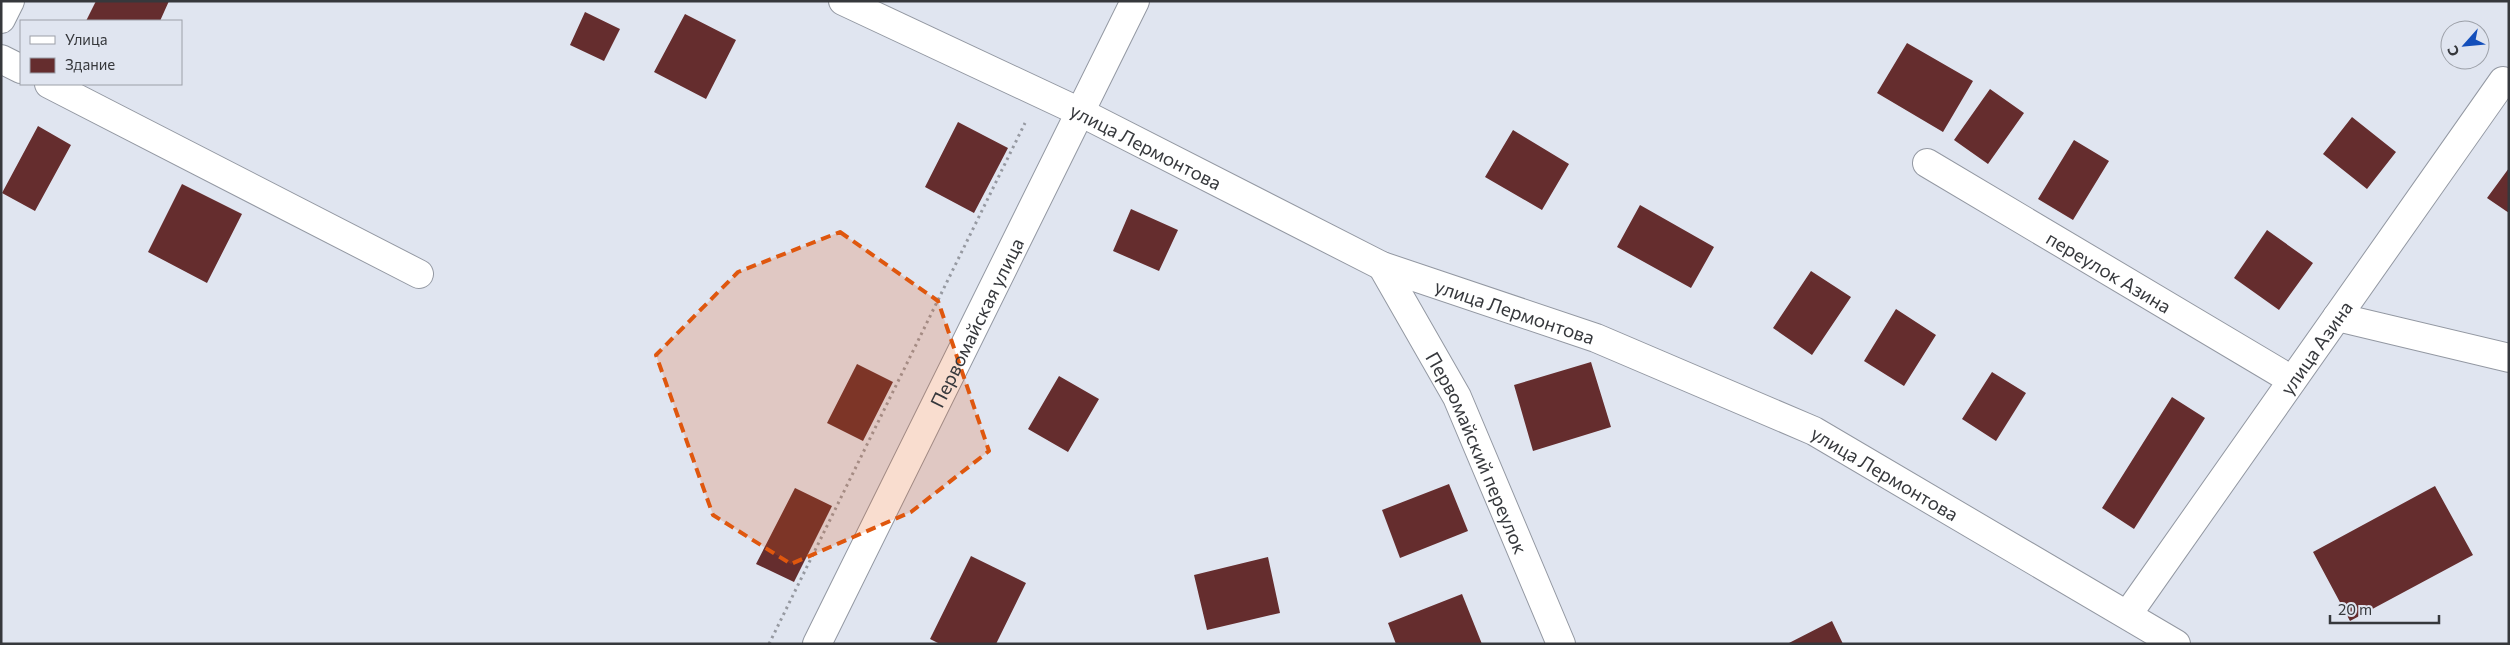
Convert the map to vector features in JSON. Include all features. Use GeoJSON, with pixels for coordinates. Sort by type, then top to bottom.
{"type":"FeatureCollection","features":[{"type":"Feature","properties":{"kind":"street"},"geometry":{"type":"LineString","coordinates":[[1,19],[10,1]]}},
{"type":"Feature","properties":{"kind":"street","name":"улица Лермонтова"},"geometry":{"type":"LineString","coordinates":[[843,1],[1080,112],[1382,266],[1596,338],[1814,431],[2128,614],[2176,644]]}},
{"type":"Feature","properties":{"kind":"street","name":"Первомайская улица"},"geometry":{"type":"LineString","coordinates":[[817,644],[1136,1]]}},
{"type":"Feature","properties":{"kind":"street"},"geometry":{"type":"LineString","coordinates":[[1,59],[20,68]]}},
{"type":"Feature","properties":{"kind":"street","name":"улица Азина"},"geometry":{"type":"LineString","coordinates":[[2128,614],[2503,81]]}},
{"type":"Feature","properties":{"kind":"street"},"geometry":{"type":"LineString","coordinates":[[52,85],[419,274]]}},
{"type":"Feature","properties":{"kind":"street","name":"переулок Азина"},"geometry":{"type":"LineString","coordinates":[[1926,163],[2292,380]]}},
{"type":"Feature","properties":{"kind":"street","name":"Первомайский переулок"},"geometry":{"type":"LineString","coordinates":[[1382,266],[1457,397],[1561,644]]}},
{"type":"Feature","properties":{"kind":"street"},"geometry":{"type":"LineString","coordinates":[[2337,317],[2509,358]]}},
{"type":"Feature","properties":{"kind":"path"},"geometry":{"type":"LineString","coordinates":[[769,644],[1040,93]]}},
{"type":"Feature","properties":{"kind":"highlighted area"},"geometry":{"type":"Polygon","coordinates":[[[840,232],[938,301],[989,451],[911,512],[791,564],[713,515],[656,355],[738,272],[840,232]]]}},
{"type":"Feature","properties":{"kind":"building"},"geometry":{"type":"Polygon","coordinates":[[[96,1],[169,1],[160,20],[86,20],[96,1]]]}},
{"type":"Feature","properties":{"kind":"building"},"geometry":{"type":"Polygon","coordinates":[[[585,12],[620,29],[604,61],[570,45],[585,12]]]}},
{"type":"Feature","properties":{"kind":"building"},"geometry":{"type":"Polygon","coordinates":[[[685,14],[736,40],[706,99],[654,72],[685,14]]]}},
{"type":"Feature","properties":{"kind":"building"},"geometry":{"type":"Polygon","coordinates":[[[1907,43],[1973,81],[1943,132],[1877,93],[1907,43]]]}},
{"type":"Feature","properties":{"kind":"building"},"geometry":{"type":"Polygon","coordinates":[[[1990,89],[2024,113],[1988,164],[1954,140],[1990,89]]]}},
{"type":"Feature","properties":{"kind":"building"},"geometry":{"type":"Polygon","coordinates":[[[2352,117],[2396,152],[2367,189],[2323,154],[2352,117]]]}},
{"type":"Feature","properties":{"kind":"building"},"geometry":{"type":"Polygon","coordinates":[[[958,122],[1008,148],[974,213],[925,187],[958,122]]]}},
{"type":"Feature","properties":{"kind":"building"},"geometry":{"type":"Polygon","coordinates":[[[38,126],[71,145],[35,211],[2,193],[38,126]]]}},
{"type":"Feature","properties":{"kind":"building"},"geometry":{"type":"Polygon","coordinates":[[[1513,130],[1569,164],[1542,210],[1485,177],[1513,130]]]}},
{"type":"Feature","properties":{"kind":"building"},"geometry":{"type":"Polygon","coordinates":[[[2074,140],[2109,161],[2073,220],[2038,199],[2074,140]]]}},
{"type":"Feature","properties":{"kind":"building"},"geometry":{"type":"Polygon","coordinates":[[[2509,168],[2509,213],[2487,198],[2509,168]]]}},
{"type":"Feature","properties":{"kind":"building"},"geometry":{"type":"Polygon","coordinates":[[[182,184],[242,214],[207,283],[148,252],[182,184]]]}},
{"type":"Feature","properties":{"kind":"building"},"geometry":{"type":"Polygon","coordinates":[[[1640,205],[1714,247],[1691,288],[1617,247],[1640,205]]]}},
{"type":"Feature","properties":{"kind":"building"},"geometry":{"type":"Polygon","coordinates":[[[1131,209],[1178,230],[1159,271],[1113,251],[1131,209]]]}},
{"type":"Feature","properties":{"kind":"building"},"geometry":{"type":"Polygon","coordinates":[[[2267,230],[2313,263],[2279,310],[2234,278],[2267,230]]]}},
{"type":"Feature","properties":{"kind":"building"},"geometry":{"type":"Polygon","coordinates":[[[1811,271],[1851,297],[1812,355],[1773,328],[1811,271]]]}},
{"type":"Feature","properties":{"kind":"building"},"geometry":{"type":"Polygon","coordinates":[[[1896,309],[1936,335],[1904,386],[1864,361],[1896,309]]]}},
{"type":"Feature","properties":{"kind":"building"},"geometry":{"type":"Polygon","coordinates":[[[1591,362],[1611,427],[1533,451],[1514,385],[1591,362]]]}},
{"type":"Feature","properties":{"kind":"building"},"geometry":{"type":"Polygon","coordinates":[[[857,364],[893,382],[863,441],[827,423],[857,364]]]}},
{"type":"Feature","properties":{"kind":"building"},"geometry":{"type":"Polygon","coordinates":[[[1992,372],[2026,393],[1996,441],[1962,419],[1992,372]]]}},
{"type":"Feature","properties":{"kind":"building"},"geometry":{"type":"Polygon","coordinates":[[[1059,376],[1099,399],[1068,452],[1028,429],[1059,376]]]}},
{"type":"Feature","properties":{"kind":"building"},"geometry":{"type":"Polygon","coordinates":[[[2172,397],[2205,418],[2134,529],[2102,508],[2172,397]]]}},
{"type":"Feature","properties":{"kind":"building"},"geometry":{"type":"Polygon","coordinates":[[[1449,484],[1468,531],[1400,558],[1382,510],[1449,484]]]}},
{"type":"Feature","properties":{"kind":"building"},"geometry":{"type":"Polygon","coordinates":[[[2435,486],[2473,555],[2350,621],[2313,552],[2435,486]]]}},
{"type":"Feature","properties":{"kind":"building"},"geometry":{"type":"Polygon","coordinates":[[[795,488],[832,506],[794,582],[756,564],[795,488]]]}},
{"type":"Feature","properties":{"kind":"building"},"geometry":{"type":"Polygon","coordinates":[[[971,556],[1026,583],[996,644],[940,644],[930,639],[971,556]]]}},
{"type":"Feature","properties":{"kind":"building"},"geometry":{"type":"Polygon","coordinates":[[[1268,557],[1280,613],[1207,630],[1194,575],[1268,557]]]}},
{"type":"Feature","properties":{"kind":"building"},"geometry":{"type":"Polygon","coordinates":[[[1462,594],[1482,644],[1396,644],[1388,623],[1462,594]]]}},
{"type":"Feature","properties":{"kind":"building"},"geometry":{"type":"Polygon","coordinates":[[[1832,621],[1843,644],[1787,644],[1832,621]]]}}]}
